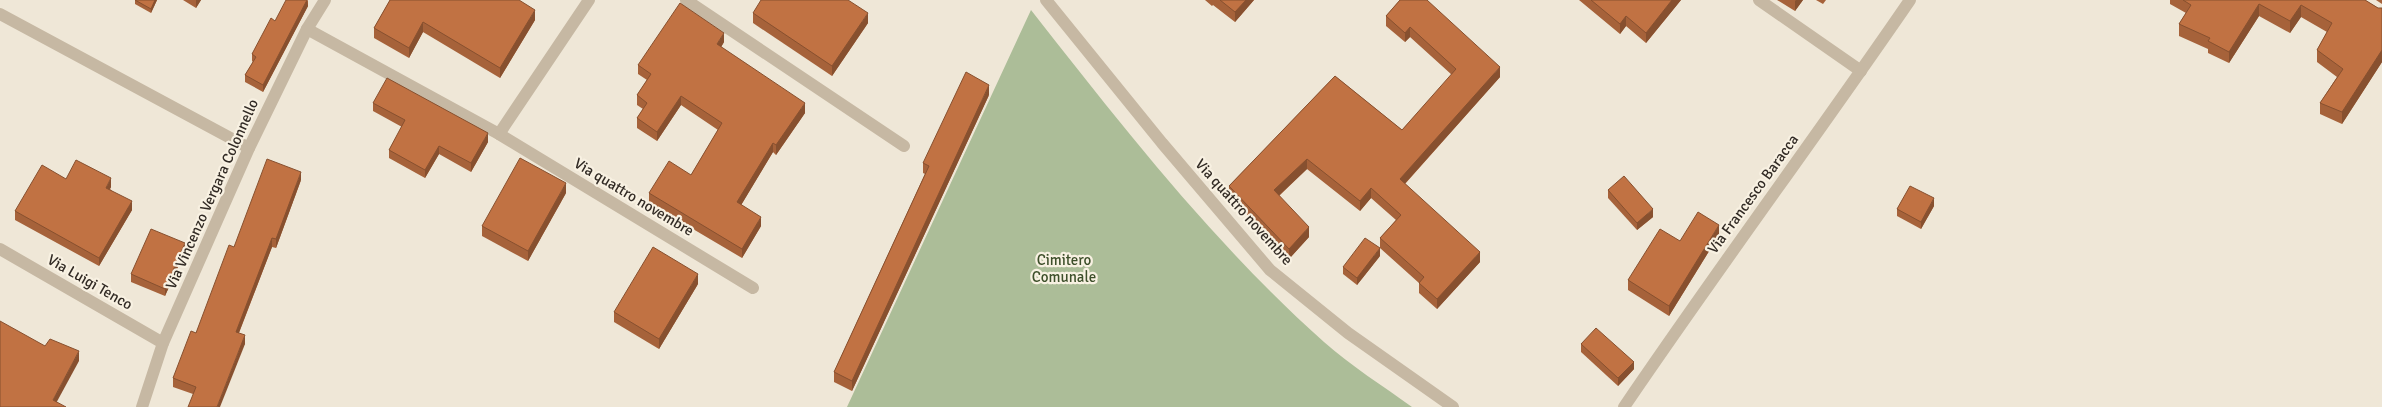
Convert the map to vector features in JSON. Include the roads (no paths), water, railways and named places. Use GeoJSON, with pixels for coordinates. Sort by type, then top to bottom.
{"type":"FeatureCollection","features":[{"type":"Feature","properties":{"kind":"street","name":"Via Vincenzo Vergara Colonnello"},"geometry":{"type":"LineString","coordinates":[[142,407],[163,343],[249,148],[307,29],[325,0]]}},
{"type":"Feature","properties":{"kind":"street"},"geometry":{"type":"LineString","coordinates":[[499,134],[588,0]]}},
{"type":"Feature","properties":{"kind":"street"},"geometry":{"type":"LineString","coordinates":[[686,0],[904,146]]}},
{"type":"Feature","properties":{"kind":"street","name":"Via quattro novembre"},"geometry":{"type":"LineString","coordinates":[[1046,0],[1162,143],[1270,270],[1348,333],[1453,407]]}},
{"type":"Feature","properties":{"kind":"street"},"geometry":{"type":"LineString","coordinates":[[1759,0],[1861,71]]}},
{"type":"Feature","properties":{"kind":"street","name":"Via Francesco Baracca"},"geometry":{"type":"LineString","coordinates":[[1624,407],[1700,295],[1910,0]]}},
{"type":"Feature","properties":{"kind":"street"},"geometry":{"type":"LineString","coordinates":[[0,14],[249,148]]}},
{"type":"Feature","properties":{"kind":"street","name":"Via quattro novembre"},"geometry":{"type":"LineString","coordinates":[[307,29],[499,134],[752,288]]}},
{"type":"Feature","properties":{"kind":"street","name":"Via Luigi Tenco"},"geometry":{"type":"LineString","coordinates":[[0,249],[163,343]]}},
{"type":"Feature","properties":{"kind":"park label","name":"Cimitero Comunale"},"geometry":{"type":"Point","coordinates":[1064,268]}}]}
